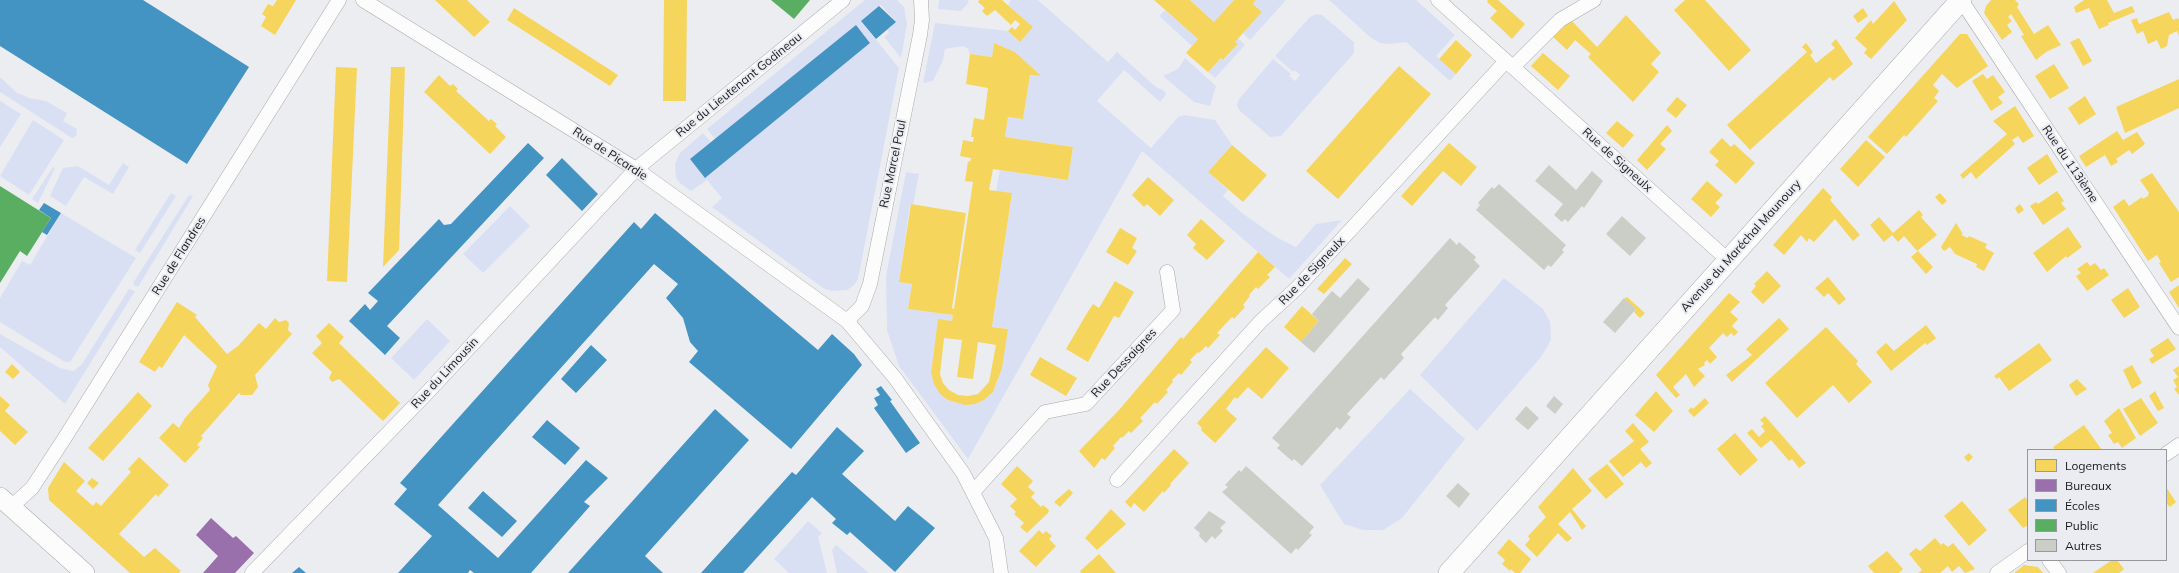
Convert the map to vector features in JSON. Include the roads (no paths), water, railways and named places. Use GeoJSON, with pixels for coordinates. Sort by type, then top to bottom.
{"type":"FeatureCollection","features":[{"type":"Feature","properties":{"kind":"main road","name":"Avenue du Maréchal Maunoury"},"geometry":{"type":"LineString","coordinates":[[1449,573],[1961,0]]}},
{"type":"Feature","properties":{"kind":"main road"},"geometry":{"type":"LineString","coordinates":[[6,502],[85,573]]}},
{"type":"Feature","properties":{"kind":"street","name":"Rue de Flandres"},"geometry":{"type":"LineString","coordinates":[[6,502],[32,488],[339,0]]}},
{"type":"Feature","properties":{"kind":"street","name":"Rue de Picardie"},"geometry":{"type":"LineString","coordinates":[[363,0],[636,169],[847,322]]}},
{"type":"Feature","properties":{"kind":"street","name":"Rue du Lieutenant Godineau"},"geometry":{"type":"LineString","coordinates":[[636,169],[842,0]]}},
{"type":"Feature","properties":{"kind":"street","name":"Rue Marcel Paul"},"geometry":{"type":"LineString","coordinates":[[847,322],[862,306],[870,284],[920,35],[922,20],[921,0]]}},
{"type":"Feature","properties":{"kind":"street","name":"Rue de Signeulx"},"geometry":{"type":"LineString","coordinates":[[1438,0],[1728,260]]}},
{"type":"Feature","properties":{"kind":"street"},"geometry":{"type":"LineString","coordinates":[[1510,64],[1560,20],[1594,0]]}},
{"type":"Feature","properties":{"kind":"street","name":"Rue du 113ième"},"geometry":{"type":"LineString","coordinates":[[1961,0],[2179,328]]}},
{"type":"Feature","properties":{"kind":"street","name":"Rue de Signeulx"},"geometry":{"type":"LineString","coordinates":[[1117,480],[1261,322],[1313,272],[1510,64]]}},
{"type":"Feature","properties":{"kind":"street","name":"Rue du Limousin"},"geometry":{"type":"LineString","coordinates":[[252,573],[425,395],[636,169]]}},
{"type":"Feature","properties":{"kind":"street","name":"Rue Dessaignes"},"geometry":{"type":"LineString","coordinates":[[973,492],[1045,412],[1086,404],[1173,310],[1167,272]]}},
{"type":"Feature","properties":{"kind":"street"},"geometry":{"type":"LineString","coordinates":[[847,322],[895,378],[949,452],[973,492],[996,538],[1001,573]]}},
{"type":"Feature","properties":{"kind":"street"},"geometry":{"type":"LineString","coordinates":[[2167,453],[2179,445]]}},
{"type":"Feature","properties":{"kind":"street"},"geometry":{"type":"LineString","coordinates":[[1997,573],[2027,552]]}},
{"type":"Feature","properties":{"kind":"street"},"geometry":{"type":"LineString","coordinates":[[2050,561],[2059,573]]}}]}
